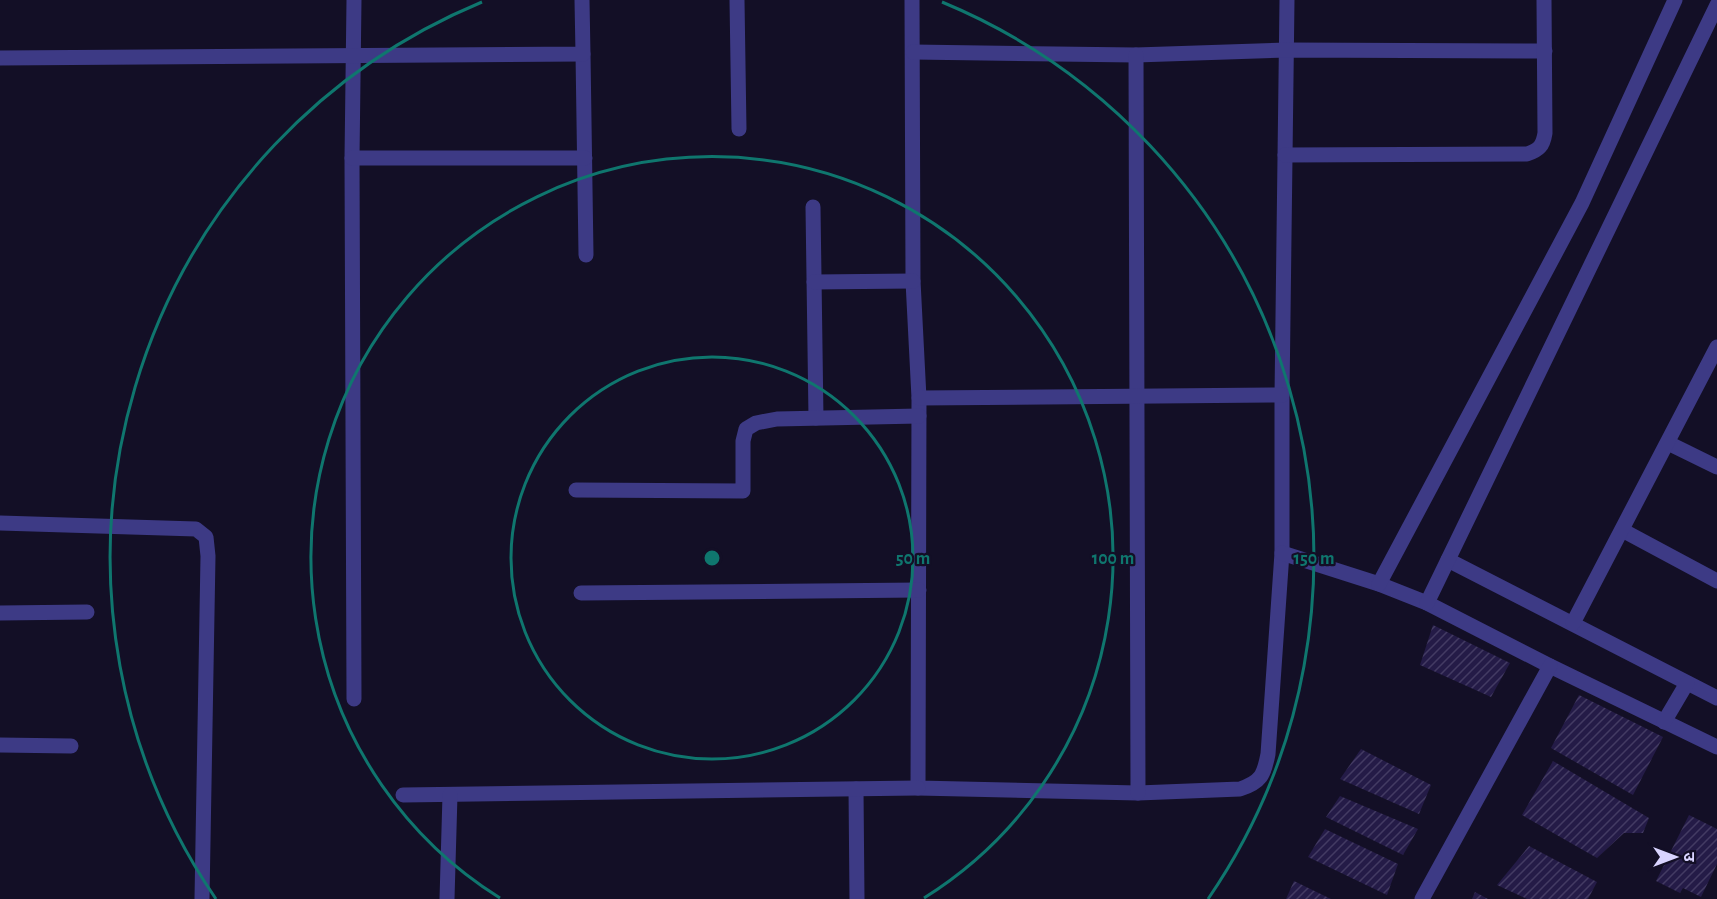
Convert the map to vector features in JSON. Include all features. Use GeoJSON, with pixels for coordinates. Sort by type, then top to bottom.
{"type":"FeatureCollection","features":[{"type":"Feature","properties":{"kind":"street"},"geometry":{"type":"LineString","coordinates":[[354,0],[352,159],[354,699]]}},
{"type":"Feature","properties":{"kind":"street"},"geometry":{"type":"LineString","coordinates":[[582,0],[586,255]]}},
{"type":"Feature","properties":{"kind":"street"},"geometry":{"type":"LineString","coordinates":[[737,0],[739,129]]}},
{"type":"Feature","properties":{"kind":"street"},"geometry":{"type":"LineString","coordinates":[[912,0],[914,281],[919,398],[918,788]]}},
{"type":"Feature","properties":{"kind":"street"},"geometry":{"type":"LineString","coordinates":[[403,795],[918,788],[1138,793],[1240,789],[1253,785],[1266,767],[1268,754],[1282,553],[1287,0]]}},
{"type":"Feature","properties":{"kind":"street"},"geometry":{"type":"LineString","coordinates":[[1285,155],[1527,154],[1538,150],[1543,144],[1545,133],[1544,0]]}},
{"type":"Feature","properties":{"kind":"street"},"geometry":{"type":"LineString","coordinates":[[1378,584],[1581,203],[1675,0]]}},
{"type":"Feature","properties":{"kind":"street"},"geometry":{"type":"LineString","coordinates":[[1427,603],[1717,4]]}},
{"type":"Feature","properties":{"kind":"street"},"geometry":{"type":"LineString","coordinates":[[913,52],[1136,55],[1287,50],[1545,51]]}},
{"type":"Feature","properties":{"kind":"street"},"geometry":{"type":"LineString","coordinates":[[0,58],[583,54]]}},
{"type":"Feature","properties":{"kind":"street"},"geometry":{"type":"LineString","coordinates":[[1136,55],[1138,793]]}},
{"type":"Feature","properties":{"kind":"street"},"geometry":{"type":"LineString","coordinates":[[352,159],[585,159]]}},
{"type":"Feature","properties":{"kind":"street"},"geometry":{"type":"LineString","coordinates":[[813,207],[816,418]]}},
{"type":"Feature","properties":{"kind":"street"},"geometry":{"type":"LineString","coordinates":[[814,282],[914,281]]}},
{"type":"Feature","properties":{"kind":"street"},"geometry":{"type":"LineString","coordinates":[[1573,623],[1717,347]]}},
{"type":"Feature","properties":{"kind":"street"},"geometry":{"type":"LineString","coordinates":[[919,398],[1282,395]]}},
{"type":"Feature","properties":{"kind":"street"},"geometry":{"type":"LineString","coordinates":[[576,490],[742,491],[742,441],[746,429],[756,423],[777,419],[919,417]]}},
{"type":"Feature","properties":{"kind":"street"},"geometry":{"type":"LineString","coordinates":[[1668,443],[1717,468]]}},
{"type":"Feature","properties":{"kind":"street"},"geometry":{"type":"LineString","coordinates":[[0,523],[196,529],[206,537],[208,556],[202,899]]}},
{"type":"Feature","properties":{"kind":"street"},"geometry":{"type":"LineString","coordinates":[[1622,530],[1717,581]]}},
{"type":"Feature","properties":{"kind":"street"},"geometry":{"type":"LineString","coordinates":[[1282,553],[1378,584],[1427,603],[1717,747]]}},
{"type":"Feature","properties":{"kind":"street"},"geometry":{"type":"LineString","coordinates":[[1448,560],[1717,698]]}},
{"type":"Feature","properties":{"kind":"street"},"geometry":{"type":"LineString","coordinates":[[580,593],[919,590]]}},
{"type":"Feature","properties":{"kind":"street"},"geometry":{"type":"LineString","coordinates":[[0,613],[87,612]]}},
{"type":"Feature","properties":{"kind":"street"},"geometry":{"type":"LineString","coordinates":[[1422,899],[1550,666]]}},
{"type":"Feature","properties":{"kind":"street"},"geometry":{"type":"LineString","coordinates":[[1664,722],[1688,682]]}},
{"type":"Feature","properties":{"kind":"street"},"geometry":{"type":"LineString","coordinates":[[0,746],[71,746]]}},
{"type":"Feature","properties":{"kind":"street"},"geometry":{"type":"LineString","coordinates":[[856,789],[857,899]]}},
{"type":"Feature","properties":{"kind":"street"},"geometry":{"type":"LineString","coordinates":[[447,899],[450,795]]}},
{"type":"Feature","properties":{"kind":"building"},"geometry":{"type":"Polygon","coordinates":[[[1433,625],[1510,663],[1491,697],[1420,665],[1433,625]]]}},
{"type":"Feature","properties":{"kind":"building"},"geometry":{"type":"Polygon","coordinates":[[[1579,695],[1663,737],[1633,795],[1551,748],[1579,695]]]}},
{"type":"Feature","properties":{"kind":"building"},"geometry":{"type":"Polygon","coordinates":[[[1361,749],[1431,785],[1419,814],[1340,779],[1361,749]]]}},
{"type":"Feature","properties":{"kind":"building"},"geometry":{"type":"Polygon","coordinates":[[[1553,761],[1649,818],[1643,833],[1624,833],[1597,858],[1522,815],[1553,761]]]}},
{"type":"Feature","properties":{"kind":"building"},"geometry":{"type":"Polygon","coordinates":[[[1340,796],[1418,829],[1403,855],[1326,817],[1340,796]]]}},
{"type":"Feature","properties":{"kind":"building"},"geometry":{"type":"Polygon","coordinates":[[[1689,815],[1717,829],[1717,864],[1701,897],[1683,888],[1680,893],[1656,881],[1689,815]]]}},
{"type":"Feature","properties":{"kind":"building"},"geometry":{"type":"Polygon","coordinates":[[[1325,829],[1398,864],[1387,895],[1308,857],[1325,829]]]}},
{"type":"Feature","properties":{"kind":"building"},"geometry":{"type":"Polygon","coordinates":[[[1529,846],[1597,882],[1588,899],[1527,899],[1497,885],[1529,846]]]}},
{"type":"Feature","properties":{"kind":"building"},"geometry":{"type":"Polygon","coordinates":[[[1294,881],[1331,899],[1286,899],[1294,881]]]}},
{"type":"Feature","properties":{"kind":"building"},"geometry":{"type":"Polygon","coordinates":[[[1475,892],[1488,899],[1472,899],[1475,892]]]}}]}
